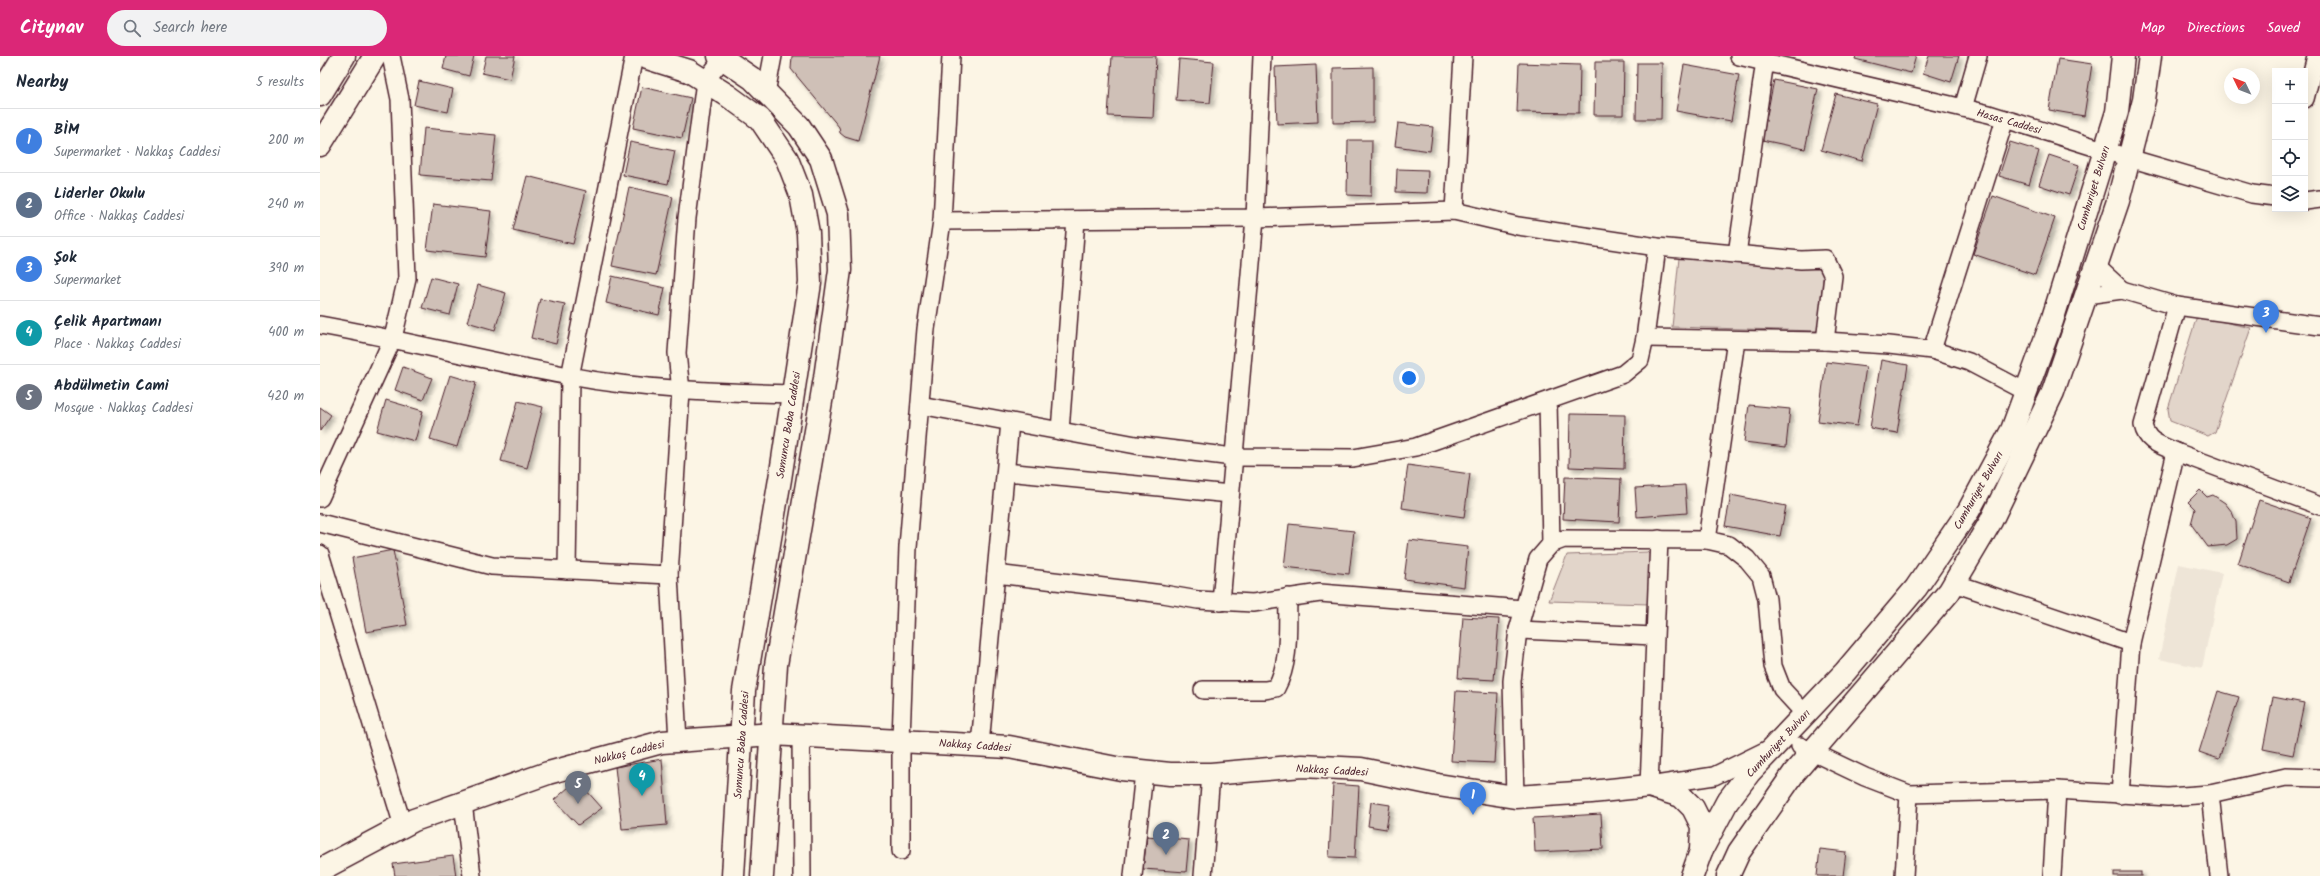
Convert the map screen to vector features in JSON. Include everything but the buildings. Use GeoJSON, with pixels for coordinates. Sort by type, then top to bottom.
{"type":"FeatureCollection","features":[{"type":"Feature","properties":{"kind":"main road"},"geometry":{"type":"LineString","coordinates":[[320,95],[326,76],[344,56]]}},
{"type":"Feature","properties":{"kind":"main road"},"geometry":{"type":"LineString","coordinates":[[320,145],[375,56]]}},
{"type":"Feature","properties":{"kind":"main road","name":"Somuncu Baba Caddesi"},"geometry":{"type":"LineString","coordinates":[[641,56],[689,71],[760,119],[786,159],[801,195],[808,233],[810,283],[744,691],[733,876]]}},
{"type":"Feature","properties":{"kind":"main road","name":"Cumhuriyet Bulvarı"},"geometry":{"type":"LineString","coordinates":[[1728,876],[1739,852],[1794,773],[1791,746],[1805,714],[1845,672],[1916,588],[1970,510],[2012,430],[2070,262],[2116,112],[2123,56]]}},
{"type":"Feature","properties":{"kind":"main road","name":"Cumhuriyet Bulvarı"},"geometry":{"type":"LineString","coordinates":[[1692,876],[1701,851],[1721,812],[1749,773],[1791,746],[1954,583],[1991,521],[2053,392],[2118,201],[2144,100],[2150,56]]}},
{"type":"Feature","properties":{"kind":"main road"},"geometry":{"type":"LineString","coordinates":[[723,57],[752,79],[799,126],[821,159],[838,214],[840,270],[825,378],[776,665],[762,876]]}},
{"type":"Feature","properties":{"kind":"main road"},"geometry":{"type":"LineString","coordinates":[[2070,262],[2082,256],[2089,257],[2096,266]]}},
{"type":"Feature","properties":{"kind":"main road"},"geometry":{"type":"LineString","coordinates":[[2062,286],[2071,298],[2077,299],[2086,295]]}},
{"type":"Feature","properties":{"kind":"main road","name":"Nakkaş Caddesi"},"geometry":{"type":"LineString","coordinates":[[320,870],[403,826],[548,773],[662,742],[772,734],[901,739],[1009,747],[1144,772],[1170,774],[1211,774],[1302,766],[1361,769],[1438,785],[1515,796],[1591,792],[1649,786]]}},
{"type":"Feature","properties":{"kind":"main road"},"geometry":{"type":"LineString","coordinates":[[1649,786],[1681,796],[1693,808],[1702,826],[1701,851]]}},
{"type":"Feature","properties":{"kind":"main road"},"geometry":{"type":"LineString","coordinates":[[1721,812],[1718,829],[1720,836],[1734,843],[1749,837]]}},
{"type":"Feature","properties":{"kind":"street"},"geometry":{"type":"LineString","coordinates":[[320,498],[393,338],[407,278],[400,99],[391,56]]}},
{"type":"Feature","properties":{"kind":"street"},"geometry":{"type":"LineString","coordinates":[[567,570],[570,377],[634,56]]}},
{"type":"Feature","properties":{"kind":"street"},"geometry":{"type":"LineString","coordinates":[[766,93],[774,56]]}},
{"type":"Feature","properties":{"kind":"street"},"geometry":{"type":"LineString","coordinates":[[901,851],[901,739],[908,547],[926,329],[942,221],[951,56]]}},
{"type":"Feature","properties":{"kind":"street"},"geometry":{"type":"LineString","coordinates":[[1221,602],[1255,218],[1262,56]]}},
{"type":"Feature","properties":{"kind":"street"},"geometry":{"type":"LineString","coordinates":[[1454,211],[1463,56]]}},
{"type":"Feature","properties":{"kind":"street","name":"Hasas Caddesi"},"geometry":{"type":"LineString","coordinates":[[1739,56],[2005,119],[2105,149],[2129,158],[2252,194],[2272,197]]}},
{"type":"Feature","properties":{"kind":"street"},"geometry":{"type":"LineString","coordinates":[[1963,108],[1978,56]]}},
{"type":"Feature","properties":{"kind":"street"},"geometry":{"type":"LineString","coordinates":[[2308,87],[2316,56]]}},
{"type":"Feature","properties":{"kind":"street"},"geometry":{"type":"LineString","coordinates":[[678,741],[669,575],[680,391],[677,353],[687,218],[704,81],[723,57]]}},
{"type":"Feature","properties":{"kind":"street"},"geometry":{"type":"LineString","coordinates":[[1737,254],[1765,61]]}},
{"type":"Feature","properties":{"kind":"street"},"geometry":{"type":"LineString","coordinates":[[1932,350],[2005,119]]}},
{"type":"Feature","properties":{"kind":"street"},"geometry":{"type":"LineString","coordinates":[[2308,202],[2320,200]]}},
{"type":"Feature","properties":{"kind":"street"},"geometry":{"type":"LineString","coordinates":[[942,221],[1255,218],[1454,211],[1518,226],[1657,247],[1801,260],[1825,259],[1833,276],[1825,341]]}},
{"type":"Feature","properties":{"kind":"street"},"geometry":{"type":"LineString","coordinates":[[1060,431],[1076,220]]}},
{"type":"Feature","properties":{"kind":"street"},"geometry":{"type":"LineString","coordinates":[[920,405],[1136,445],[1233,457],[1353,458],[1416,447],[1623,374],[1640,360],[1645,338],[1657,247]]}},
{"type":"Feature","properties":{"kind":"street"},"geometry":{"type":"LineString","coordinates":[[2096,266],[2122,290]]}},
{"type":"Feature","properties":{"kind":"street"},"geometry":{"type":"LineString","coordinates":[[2086,295],[2122,290],[2177,306],[2320,326]]}},
{"type":"Feature","properties":{"kind":"street"},"geometry":{"type":"LineString","coordinates":[[2177,306],[2143,425],[2145,435],[2154,442],[2176,452],[2320,506]]}},
{"type":"Feature","properties":{"kind":"street"},"geometry":{"type":"LineString","coordinates":[[320,325],[393,338],[570,377],[680,391],[793,394]]}},
{"type":"Feature","properties":{"kind":"street"},"geometry":{"type":"LineString","coordinates":[[1645,338],[1825,341],[1889,345],[1932,350],[1969,362],[2026,392]]}},
{"type":"Feature","properties":{"kind":"street"},"geometry":{"type":"LineString","coordinates":[[1706,540],[1736,340]]}},
{"type":"Feature","properties":{"kind":"street"},"geometry":{"type":"LineString","coordinates":[[1548,401],[1550,544]]}},
{"type":"Feature","properties":{"kind":"street"},"geometry":{"type":"LineString","coordinates":[[980,745],[1010,422]]}},
{"type":"Feature","properties":{"kind":"street"},"geometry":{"type":"LineString","coordinates":[[2120,795],[2131,643],[2176,452]]}},
{"type":"Feature","properties":{"kind":"street"},"geometry":{"type":"LineString","coordinates":[[1006,472],[1230,494]]}},
{"type":"Feature","properties":{"kind":"street"},"geometry":{"type":"LineString","coordinates":[[320,522],[492,566],[669,575]]}},
{"type":"Feature","properties":{"kind":"street"},"geometry":{"type":"LineString","coordinates":[[1515,796],[1512,681],[1518,630],[1538,559],[1550,544],[1564,539],[1706,540],[1729,545],[1747,559],[1761,576],[1767,599],[1773,666],[1782,689],[1805,714]]}},
{"type":"Feature","properties":{"kind":"street"},"geometry":{"type":"LineString","coordinates":[[1659,539],[1649,786],[1714,776],[1791,746],[1909,794],[2057,790],[2168,797],[2210,794],[2286,777],[2320,778]]}},
{"type":"Feature","properties":{"kind":"street"},"geometry":{"type":"LineString","coordinates":[[320,554],[403,826]]}},
{"type":"Feature","properties":{"kind":"street"},"geometry":{"type":"LineString","coordinates":[[996,574],[1221,602],[1253,603],[1320,593],[1523,609]]}},
{"type":"Feature","properties":{"kind":"street"},"geometry":{"type":"LineString","coordinates":[[1954,583],[2131,643]]}},
{"type":"Feature","properties":{"kind":"street"},"geometry":{"type":"LineString","coordinates":[[1203,690],[1265,690],[1276,688],[1280,681],[1287,652],[1288,597]]}},
{"type":"Feature","properties":{"kind":"street"},"geometry":{"type":"LineString","coordinates":[[1518,630],[1654,636]]}},
{"type":"Feature","properties":{"kind":"street"},"geometry":{"type":"LineString","coordinates":[[801,735],[802,876]]}},
{"type":"Feature","properties":{"kind":"street"},"geometry":{"type":"LineString","coordinates":[[1133,876],[1144,772]]}},
{"type":"Feature","properties":{"kind":"street"},"geometry":{"type":"LineString","coordinates":[[1203,876],[1211,774]]}},
{"type":"Feature","properties":{"kind":"street"},"geometry":{"type":"LineString","coordinates":[[2052,876],[2057,790]]}},
{"type":"Feature","properties":{"kind":"street"},"geometry":{"type":"LineString","coordinates":[[1904,876],[1909,794]]}},
{"type":"Feature","properties":{"kind":"street"},"geometry":{"type":"LineString","coordinates":[[2210,794],[2219,876]]}},
{"type":"Feature","properties":{"kind":"street"},"geometry":{"type":"LineString","coordinates":[[463,803],[472,876]]}},
{"type":"Feature","properties":{"kind":"shaded area"},"geometry":{"type":"Polygon","coordinates":[[[1679,258],[1824,268],[1818,331],[1672,327],[1679,258]]]}},
{"type":"Feature","properties":{"kind":"shaded area"},"geometry":{"type":"Polygon","coordinates":[[[2197,316],[2251,328],[2215,432],[2208,436],[2170,421],[2168,409],[2197,316]]]}},
{"type":"Feature","properties":{"kind":"shaded area"},"geometry":{"type":"Polygon","coordinates":[[[1647,552],[1653,558],[1649,604],[1549,601],[1567,555],[1647,552]]]}},
{"type":"Feature","properties":{"kind":"shaded area"},"geometry":{"type":"Polygon","coordinates":[[[2179,564],[2222,573],[2202,668],[2159,659],[2179,564]]]}},
{"type":"Feature","properties":{"kind":"place","name":"Şok"},"geometry":{"type":"Point","coordinates":[2266,333]}},
{"type":"Feature","properties":{"kind":"place","name":"Çelik Apartmanı"},"geometry":{"type":"Point","coordinates":[642,796]}},
{"type":"Feature","properties":{"kind":"place","name":"Abdülmetin Cami"},"geometry":{"type":"Point","coordinates":[578,804]}},
{"type":"Feature","properties":{"kind":"place","name":"BİM"},"geometry":{"type":"Point","coordinates":[1473,815]}},
{"type":"Feature","properties":{"kind":"place","name":"Liderler Okulu"},"geometry":{"type":"Point","coordinates":[1166,855]}}]}
